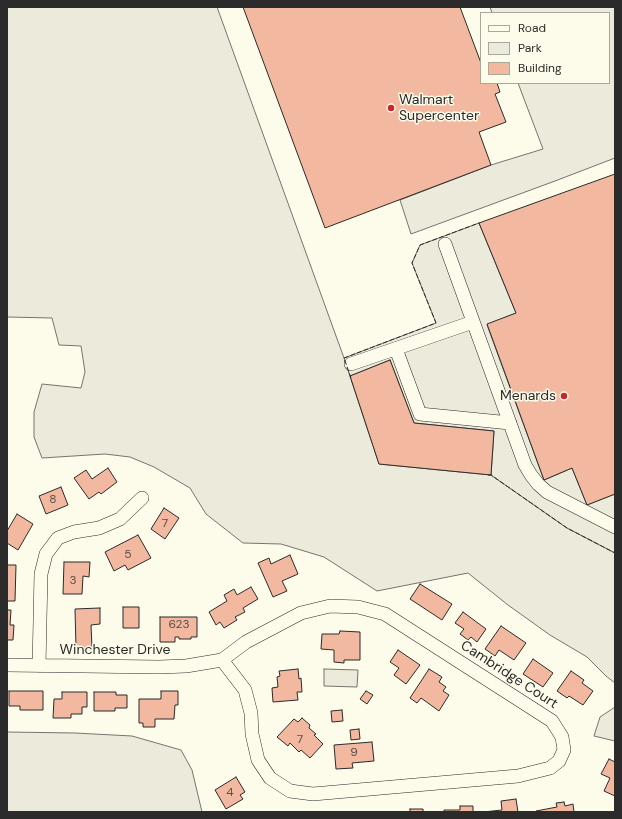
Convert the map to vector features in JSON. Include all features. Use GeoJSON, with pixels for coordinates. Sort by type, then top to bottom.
{"type":"FeatureCollection","features":[{"type":"Feature","properties":{"kind":"street"},"geometry":{"type":"LineString","coordinates":[[445,244],[528,470],[538,484],[547,492],[615,527]]}},
{"type":"Feature","properties":{"kind":"street"},"geometry":{"type":"LineString","coordinates":[[352,364],[473,322]]}},
{"type":"Feature","properties":{"kind":"street"},"geometry":{"type":"LineString","coordinates":[[396,349],[420,414],[510,423]]}},
{"type":"Feature","properties":{"kind":"street"},"geometry":{"type":"LineString","coordinates":[[39,666],[41,574],[46,554],[58,538],[74,532],[99,528],[120,519],[142,498]]}},
{"type":"Feature","properties":{"kind":"street","name":"Cambridge Court"},"geometry":{"type":"LineString","coordinates":[[330,606],[358,607],[385,614],[552,721],[562,737],[564,750],[559,761],[550,768],[518,776],[313,794],[290,792],[270,778],[258,760],[252,734],[251,713],[245,690],[222,660],[246,642],[301,613],[330,606]]}},
{"type":"Feature","properties":{"kind":"street","name":"Winchester Drive"},"geometry":{"type":"LineString","coordinates":[[7,665],[119,667],[186,666],[222,660]]}},
{"type":"Feature","properties":{"kind":"green space"},"geometry":{"type":"Polygon","coordinates":[[[7,7],[217,7],[344,358],[379,464],[491,475],[567,528],[615,553],[615,683],[587,657],[550,635],[508,605],[468,573],[377,591],[324,557],[281,544],[243,543],[206,514],[190,488],[154,467],[130,457],[105,454],[42,458],[34,437],[34,412],[42,384],[81,388],[85,372],[81,346],[59,345],[52,318],[7,317],[7,7]]]}},
{"type":"Feature","properties":{"kind":"green space"},"geometry":{"type":"Polygon","coordinates":[[[324,669],[358,670],[357,687],[324,686],[324,669]]]}},
{"type":"Feature","properties":{"kind":"green space"},"geometry":{"type":"Polygon","coordinates":[[[615,707],[615,741],[594,736],[600,717],[615,707]]]}},
{"type":"Feature","properties":{"kind":"green space"},"geometry":{"type":"Polygon","coordinates":[[[7,732],[132,736],[181,750],[192,770],[202,812],[7,812],[7,732]]]}},
{"type":"Feature","properties":{"kind":"shaded area"},"geometry":{"type":"Polygon","coordinates":[[[490,7],[615,7],[615,158],[411,234],[400,200],[491,165],[543,149],[518,84],[610,84],[610,12],[492,12],[490,7]]]}},
{"type":"Feature","properties":{"kind":"shaded area"},"geometry":{"type":"Polygon","coordinates":[[[479,223],[516,313],[487,325],[544,480],[572,468],[587,505],[615,494],[615,553],[567,528],[491,475],[494,431],[414,423],[390,360],[350,376],[344,358],[436,323],[412,263],[420,245],[479,223]]]}},
{"type":"Feature","properties":{"kind":"building","name":"Walmart Supercenter"},"geometry":{"type":"Polygon","coordinates":[[[243,7],[460,7],[480,60],[480,84],[497,84],[500,92],[495,94],[506,122],[479,132],[491,165],[325,228],[243,7]]]}},
{"type":"Feature","properties":{"kind":"building","name":"Menards"},"geometry":{"type":"Polygon","coordinates":[[[615,174],[615,494],[587,505],[572,468],[544,480],[487,324],[516,313],[479,223],[615,174]]]}},
{"type":"Feature","properties":{"kind":"building"},"geometry":{"type":"Polygon","coordinates":[[[390,360],[414,423],[494,431],[491,475],[379,464],[350,376],[390,360]]]}},
{"type":"Feature","properties":{"kind":"building"},"geometry":{"type":"Polygon","coordinates":[[[108,468],[117,482],[101,494],[99,492],[89,499],[74,478],[86,470],[92,479],[108,468]]]}},
{"type":"Feature","properties":{"kind":"building"},"geometry":{"type":"Polygon","coordinates":[[[61,487],[68,505],[46,514],[39,496],[61,487]]]}},
{"type":"Feature","properties":{"kind":"building"},"geometry":{"type":"Polygon","coordinates":[[[164,508],[179,518],[165,539],[151,529],[164,508]]]}},
{"type":"Feature","properties":{"kind":"building"},"geometry":{"type":"Polygon","coordinates":[[[17,514],[33,524],[18,550],[7,543],[7,531],[17,514]]]}},
{"type":"Feature","properties":{"kind":"building"},"geometry":{"type":"Polygon","coordinates":[[[138,535],[151,558],[128,570],[125,565],[114,571],[105,552],[138,535]]]}},
{"type":"Feature","properties":{"kind":"building"},"geometry":{"type":"Polygon","coordinates":[[[290,555],[298,574],[282,581],[287,591],[273,597],[258,563],[269,558],[271,564],[290,555]]]}},
{"type":"Feature","properties":{"kind":"building"},"geometry":{"type":"Polygon","coordinates":[[[64,562],[90,562],[89,577],[83,576],[82,594],[63,594],[64,562]]]}},
{"type":"Feature","properties":{"kind":"building"},"geometry":{"type":"Polygon","coordinates":[[[7,565],[16,565],[15,601],[7,601],[7,565]]]}},
{"type":"Feature","properties":{"kind":"building"},"geometry":{"type":"Polygon","coordinates":[[[420,584],[452,604],[442,620],[410,599],[420,584]]]}},
{"type":"Feature","properties":{"kind":"building"},"geometry":{"type":"Polygon","coordinates":[[[251,587],[258,599],[243,608],[245,612],[235,617],[237,620],[224,628],[220,622],[216,625],[209,612],[227,601],[224,595],[234,589],[237,595],[251,587]]]}},
{"type":"Feature","properties":{"kind":"building"},"geometry":{"type":"Polygon","coordinates":[[[123,607],[139,607],[139,628],[123,628],[123,607]]]}},
{"type":"Feature","properties":{"kind":"building"},"geometry":{"type":"Polygon","coordinates":[[[100,608],[100,624],[91,625],[92,647],[76,648],[75,609],[100,608]]]}},
{"type":"Feature","properties":{"kind":"building"},"geometry":{"type":"Polygon","coordinates":[[[7,610],[11,610],[10,625],[14,625],[13,640],[7,640],[7,610]]]}},
{"type":"Feature","properties":{"kind":"building"},"geometry":{"type":"Polygon","coordinates":[[[463,612],[486,629],[477,642],[471,637],[468,640],[460,634],[464,629],[455,623],[463,612]]]}},
{"type":"Feature","properties":{"kind":"building"},"geometry":{"type":"Polygon","coordinates":[[[160,617],[197,617],[197,637],[191,637],[191,639],[179,639],[179,637],[175,637],[175,642],[160,642],[160,617]]]}},
{"type":"Feature","properties":{"kind":"building"},"geometry":{"type":"Polygon","coordinates":[[[501,626],[526,643],[514,660],[499,650],[495,656],[485,649],[501,626]]]}},
{"type":"Feature","properties":{"kind":"building"},"geometry":{"type":"Polygon","coordinates":[[[340,631],[360,632],[360,660],[344,660],[344,663],[334,662],[334,650],[321,649],[322,634],[339,634],[340,631]]]}},
{"type":"Feature","properties":{"kind":"building"},"geometry":{"type":"Polygon","coordinates":[[[398,650],[420,665],[406,684],[394,675],[399,668],[390,662],[398,650]]]}},
{"type":"Feature","properties":{"kind":"building"},"geometry":{"type":"Polygon","coordinates":[[[533,659],[553,673],[543,687],[523,674],[533,659]]]}},
{"type":"Feature","properties":{"kind":"building"},"geometry":{"type":"Polygon","coordinates":[[[298,669],[299,679],[301,678],[302,692],[297,692],[298,700],[273,702],[272,688],[278,687],[277,677],[280,676],[279,671],[298,669]]]}},
{"type":"Feature","properties":{"kind":"building"},"geometry":{"type":"Polygon","coordinates":[[[429,669],[442,677],[439,682],[446,687],[443,691],[449,695],[439,711],[421,698],[417,703],[410,698],[429,669]]]}},
{"type":"Feature","properties":{"kind":"building"},"geometry":{"type":"Polygon","coordinates":[[[571,671],[584,680],[582,683],[593,691],[583,705],[569,696],[567,698],[557,691],[571,671]]]}},
{"type":"Feature","properties":{"kind":"building"},"geometry":{"type":"Polygon","coordinates":[[[9,691],[43,691],[43,710],[20,710],[20,706],[9,706],[9,691]]]}},
{"type":"Feature","properties":{"kind":"building"},"geometry":{"type":"Polygon","coordinates":[[[161,691],[178,691],[178,705],[175,705],[174,719],[155,719],[155,727],[143,727],[143,723],[139,723],[139,699],[161,699],[161,691]]]}},
{"type":"Feature","properties":{"kind":"building"},"geometry":{"type":"Polygon","coordinates":[[[366,691],[373,695],[367,704],[360,699],[366,691]]]}},
{"type":"Feature","properties":{"kind":"building"},"geometry":{"type":"Polygon","coordinates":[[[62,692],[87,692],[87,707],[82,707],[82,714],[71,714],[71,718],[53,718],[54,699],[62,699],[62,692]]]}},
{"type":"Feature","properties":{"kind":"building"},"geometry":{"type":"Polygon","coordinates":[[[94,692],[116,692],[116,695],[127,695],[127,708],[115,708],[115,711],[94,711],[94,692]]]}},
{"type":"Feature","properties":{"kind":"building"},"geometry":{"type":"Polygon","coordinates":[[[342,710],[343,721],[332,722],[331,711],[342,710]]]}},
{"type":"Feature","properties":{"kind":"building"},"geometry":{"type":"Polygon","coordinates":[[[302,718],[310,725],[309,728],[316,734],[314,735],[323,744],[310,758],[301,750],[299,752],[290,743],[288,746],[277,737],[294,719],[298,722],[302,718]]]}},
{"type":"Feature","properties":{"kind":"building"},"geometry":{"type":"Polygon","coordinates":[[[359,729],[360,739],[351,740],[350,730],[359,729]]]}},
{"type":"Feature","properties":{"kind":"building"},"geometry":{"type":"Polygon","coordinates":[[[372,742],[374,761],[352,763],[353,768],[336,769],[334,745],[372,742]]]}},
{"type":"Feature","properties":{"kind":"building"},"geometry":{"type":"Polygon","coordinates":[[[609,759],[615,762],[615,796],[604,791],[610,778],[601,774],[609,759]]]}},
{"type":"Feature","properties":{"kind":"building"},"geometry":{"type":"Polygon","coordinates":[[[236,777],[245,792],[240,795],[243,799],[226,809],[215,790],[236,777]]]}},
{"type":"Feature","properties":{"kind":"building"},"geometry":{"type":"Polygon","coordinates":[[[516,799],[518,812],[483,812],[502,810],[501,801],[516,799]]]}},
{"type":"Feature","properties":{"kind":"building"},"geometry":{"type":"Polygon","coordinates":[[[564,802],[565,806],[573,804],[574,812],[536,811],[557,807],[556,803],[564,802]]]}},
{"type":"Feature","properties":{"kind":"building"},"geometry":{"type":"Polygon","coordinates":[[[460,806],[473,806],[473,812],[444,812],[444,810],[460,810],[460,806]]]}},
{"type":"Feature","properties":{"kind":"building"},"geometry":{"type":"Polygon","coordinates":[[[410,809],[423,809],[423,812],[410,812],[410,809]]]}},
{"type":"Feature","properties":{"kind":"fence"},"geometry":{"type":"LineString","coordinates":[[351,378],[344,358],[436,323],[412,263],[420,245],[479,223]]}},
{"type":"Feature","properties":{"kind":"fence"},"geometry":{"type":"LineString","coordinates":[[488,475],[491,475],[567,528],[615,553]]}},
{"type":"Feature","properties":{"kind":"place","name":"Walmart Supercenter"},"geometry":{"type":"Point","coordinates":[391,108]}},
{"type":"Feature","properties":{"kind":"place","name":"Menards"},"geometry":{"type":"Point","coordinates":[564,396]}}]}
